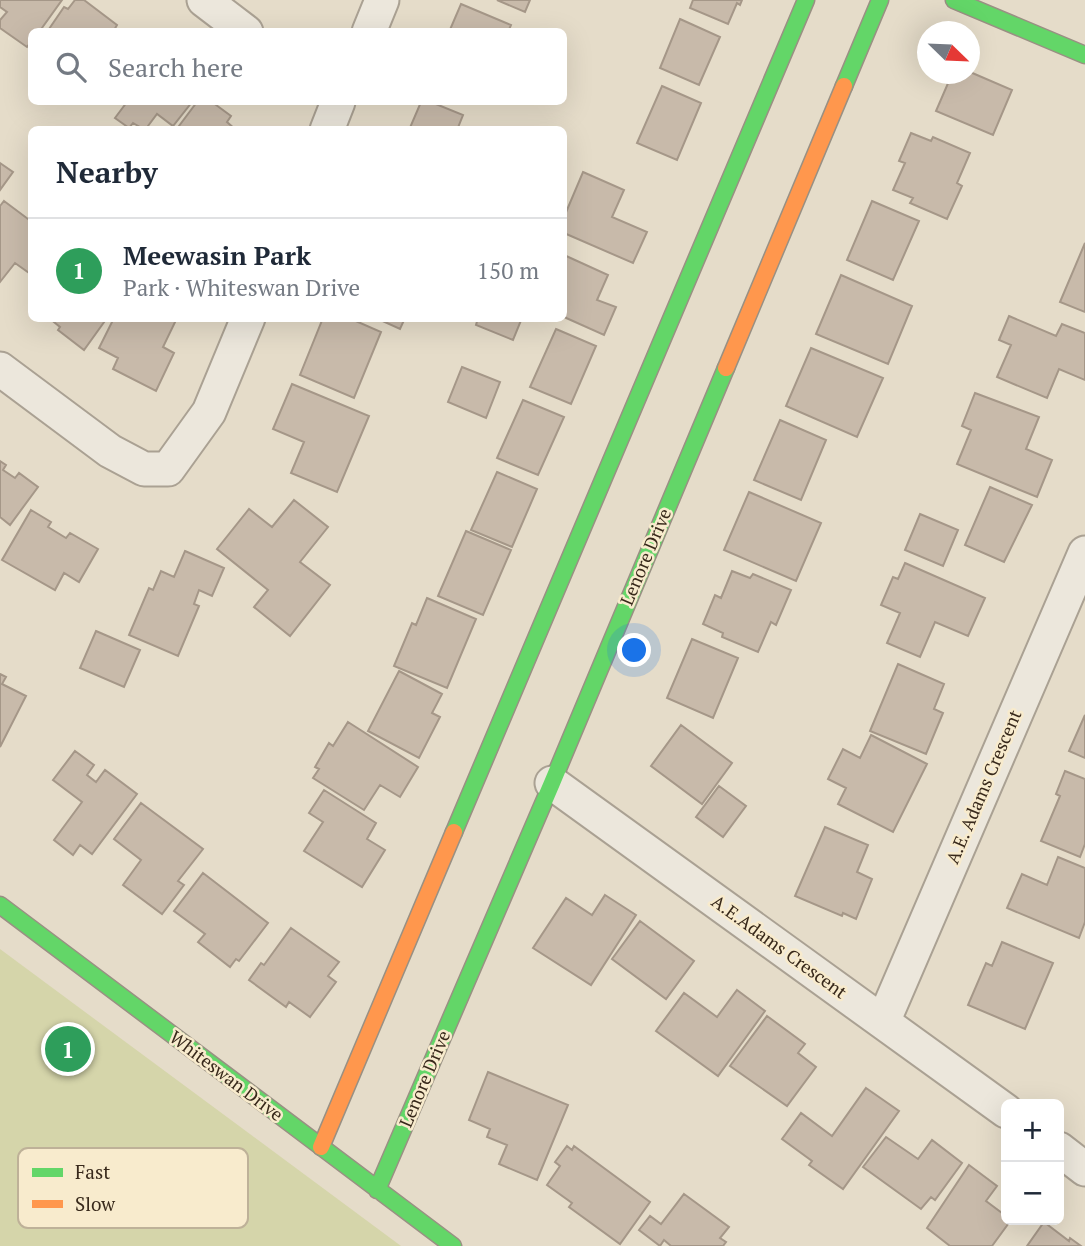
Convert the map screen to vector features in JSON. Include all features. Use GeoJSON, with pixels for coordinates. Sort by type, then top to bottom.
{"type":"FeatureCollection","features":[{"type":"Feature","properties":{"kind":"main road"},"geometry":{"type":"LineString","coordinates":[[321,1147],[806,0]]}},
{"type":"Feature","properties":{"kind":"main road","name":"Lenore Drive"},"geometry":{"type":"LineString","coordinates":[[377,1190],[552,783],[880,0]]}},
{"type":"Feature","properties":{"kind":"main road"},"geometry":{"type":"LineString","coordinates":[[954,0],[1085,55]]}},
{"type":"Feature","properties":{"kind":"main road"},"geometry":{"type":"LineString","coordinates":[[1000,0],[1022,28]]}},
{"type":"Feature","properties":{"kind":"main road","name":"Whiteswan Drive"},"geometry":{"type":"LineString","coordinates":[[0,905],[453,1246]]}},
{"type":"Feature","properties":{"kind":"street"},"geometry":{"type":"LineString","coordinates":[[204,0],[241,28]]}},
{"type":"Feature","properties":{"kind":"street"},"geometry":{"type":"LineString","coordinates":[[371,28],[382,0]]}},
{"type":"Feature","properties":{"kind":"street"},"geometry":{"type":"LineString","coordinates":[[329,126],[337,105]]}},
{"type":"Feature","properties":{"kind":"street"},"geometry":{"type":"LineString","coordinates":[[0,369],[110,451],[144,468],[168,469],[209,412],[246,322]]}},
{"type":"Feature","properties":{"kind":"street","name":"A.E. Adams Crescent"},"geometry":{"type":"LineString","coordinates":[[883,1022],[1085,552]]}},
{"type":"Feature","properties":{"kind":"street","name":"A.E.Adams Crescent"},"geometry":{"type":"LineString","coordinates":[[552,783],[1001,1107]]}},
{"type":"Feature","properties":{"kind":"street"},"geometry":{"type":"LineString","coordinates":[[1064,1154],[1085,1169]]}},
{"type":"Feature","properties":{"kind":"green space"},"geometry":{"type":"Polygon","coordinates":[[[0,949],[401,1246],[0,1246],[0,949]]]}},
{"type":"Feature","properties":{"kind":"building"},"geometry":{"type":"Polygon","coordinates":[[[0,0],[62,0],[42,28],[28,28],[27,47],[0,28],[0,20],[7,12],[0,7],[0,0]]]}},
{"type":"Feature","properties":{"kind":"building"},"geometry":{"type":"Polygon","coordinates":[[[75,0],[84,0],[117,25],[115,28],[50,28],[64,7],[68,9],[75,0]]]}},
{"type":"Feature","properties":{"kind":"building"},"geometry":{"type":"Polygon","coordinates":[[[497,0],[530,0],[525,12],[497,0]]]}},
{"type":"Feature","properties":{"kind":"building"},"geometry":{"type":"Polygon","coordinates":[[[693,0],[742,0],[740,5],[737,3],[728,24],[690,8],[693,0]]]}},
{"type":"Feature","properties":{"kind":"building"},"geometry":{"type":"Polygon","coordinates":[[[461,4],[511,25],[510,28],[451,28],[461,4]]]}},
{"type":"Feature","properties":{"kind":"building"},"geometry":{"type":"Polygon","coordinates":[[[680,19],[720,37],[699,85],[660,68],[680,19]]]}},
{"type":"Feature","properties":{"kind":"building"},"geometry":{"type":"Polygon","coordinates":[[[980,76],[1012,90],[993,135],[936,111],[948,84],[980,84],[980,76]]]}},
{"type":"Feature","properties":{"kind":"building"},"geometry":{"type":"Polygon","coordinates":[[[662,86],[701,103],[677,160],[637,143],[662,86]]]}},
{"type":"Feature","properties":{"kind":"building"},"geometry":{"type":"Polygon","coordinates":[[[125,105],[190,105],[173,126],[157,114],[148,126],[133,123],[126,126],[115,118],[125,105]]]}},
{"type":"Feature","properties":{"kind":"building"},"geometry":{"type":"Polygon","coordinates":[[[195,105],[216,105],[231,116],[227,122],[232,126],[179,126],[195,105]]]}},
{"type":"Feature","properties":{"kind":"building"},"geometry":{"type":"Polygon","coordinates":[[[420,105],[438,105],[463,115],[459,126],[411,126],[420,105]]]}},
{"type":"Feature","properties":{"kind":"building"},"geometry":{"type":"Polygon","coordinates":[[[911,133],[931,141],[933,137],[970,153],[957,183],[962,186],[947,219],[910,203],[913,198],[893,190],[905,163],[899,161],[911,133]]]}},
{"type":"Feature","properties":{"kind":"building"},"geometry":{"type":"Polygon","coordinates":[[[0,163],[13,172],[0,190],[0,163]]]}},
{"type":"Feature","properties":{"kind":"building"},"geometry":{"type":"Polygon","coordinates":[[[583,172],[624,190],[612,217],[647,232],[633,263],[567,234],[567,210],[583,172]]]}},
{"type":"Feature","properties":{"kind":"building"},"geometry":{"type":"Polygon","coordinates":[[[4,201],[28,219],[28,272],[15,263],[0,282],[0,206],[4,201]]]}},
{"type":"Feature","properties":{"kind":"building"},"geometry":{"type":"Polygon","coordinates":[[[872,201],[919,221],[893,280],[847,260],[872,201]]]}},
{"type":"Feature","properties":{"kind":"building"},"geometry":{"type":"Polygon","coordinates":[[[1085,243],[1085,312],[1060,302],[1085,243]]]}},
{"type":"Feature","properties":{"kind":"building"},"geometry":{"type":"Polygon","coordinates":[[[567,256],[608,275],[597,300],[616,307],[604,335],[567,318],[567,256]]]}},
{"type":"Feature","properties":{"kind":"building"},"geometry":{"type":"Polygon","coordinates":[[[841,275],[912,306],[888,364],[816,334],[841,275]]]}},
{"type":"Feature","properties":{"kind":"building"},"geometry":{"type":"Polygon","coordinates":[[[1009,316],[1056,336],[1062,324],[1085,333],[1085,380],[1059,369],[1047,398],[997,377],[1011,345],[999,340],[1009,316]]]}},
{"type":"Feature","properties":{"kind":"building"},"geometry":{"type":"Polygon","coordinates":[[[54,322],[104,322],[84,350],[58,330],[60,327],[54,322]]]}},
{"type":"Feature","properties":{"kind":"building"},"geometry":{"type":"Polygon","coordinates":[[[112,322],[175,322],[163,347],[174,353],[156,391],[113,369],[118,358],[99,348],[112,322]]]}},
{"type":"Feature","properties":{"kind":"building"},"geometry":{"type":"Polygon","coordinates":[[[321,322],[358,322],[381,332],[354,398],[300,375],[321,322]]]}},
{"type":"Feature","properties":{"kind":"building"},"geometry":{"type":"Polygon","coordinates":[[[385,322],[403,322],[400,329],[385,322]]]}},
{"type":"Feature","properties":{"kind":"building"},"geometry":{"type":"Polygon","coordinates":[[[477,322],[520,322],[513,340],[476,325],[477,322]]]}},
{"type":"Feature","properties":{"kind":"building"},"geometry":{"type":"Polygon","coordinates":[[[556,329],[596,346],[571,404],[530,387],[556,329]]]}},
{"type":"Feature","properties":{"kind":"building"},"geometry":{"type":"Polygon","coordinates":[[[811,348],[883,378],[857,437],[786,406],[811,348]]]}},
{"type":"Feature","properties":{"kind":"building"},"geometry":{"type":"Polygon","coordinates":[[[462,367],[500,382],[486,418],[448,402],[462,367]]]}},
{"type":"Feature","properties":{"kind":"building"},"geometry":{"type":"Polygon","coordinates":[[[292,384],[369,416],[337,492],[291,473],[304,442],[273,429],[292,384]]]}},
{"type":"Feature","properties":{"kind":"building"},"geometry":{"type":"Polygon","coordinates":[[[975,393],[1039,417],[1026,449],[1052,460],[1037,497],[957,464],[971,430],[962,426],[975,393]]]}},
{"type":"Feature","properties":{"kind":"building"},"geometry":{"type":"Polygon","coordinates":[[[523,400],[564,417],[538,475],[497,458],[523,400]]]}},
{"type":"Feature","properties":{"kind":"building"},"geometry":{"type":"Polygon","coordinates":[[[780,420],[826,440],[801,500],[754,480],[780,420]]]}},
{"type":"Feature","properties":{"kind":"building"},"geometry":{"type":"Polygon","coordinates":[[[0,461],[6,465],[3,470],[15,478],[19,473],[38,487],[10,525],[0,517],[0,461]]]}},
{"type":"Feature","properties":{"kind":"building"},"geometry":{"type":"Polygon","coordinates":[[[497,472],[537,489],[512,547],[471,530],[497,472]]]}},
{"type":"Feature","properties":{"kind":"building"},"geometry":{"type":"Polygon","coordinates":[[[990,487],[1032,505],[1004,562],[965,545],[990,487]]]}},
{"type":"Feature","properties":{"kind":"building"},"geometry":{"type":"Polygon","coordinates":[[[749,492],[821,523],[796,581],[724,550],[749,492]]]}},
{"type":"Feature","properties":{"kind":"building"},"geometry":{"type":"Polygon","coordinates":[[[294,500],[328,527],[300,562],[330,585],[290,636],[254,607],[268,590],[217,549],[249,509],[272,527],[294,500]]]}},
{"type":"Feature","properties":{"kind":"building"},"geometry":{"type":"Polygon","coordinates":[[[31,510],[51,522],[48,527],[66,538],[70,533],[98,549],[79,582],[64,573],[55,590],[2,560],[31,510]]]}},
{"type":"Feature","properties":{"kind":"building"},"geometry":{"type":"Polygon","coordinates":[[[920,514],[958,530],[943,566],[905,550],[920,514]]]}},
{"type":"Feature","properties":{"kind":"building"},"geometry":{"type":"Polygon","coordinates":[[[466,531],[511,550],[483,615],[438,596],[466,531]]]}},
{"type":"Feature","properties":{"kind":"building"},"geometry":{"type":"Polygon","coordinates":[[[185,551],[224,568],[212,596],[199,590],[194,604],[199,606],[178,656],[129,635],[149,588],[153,590],[161,571],[174,577],[185,551]]]}},
{"type":"Feature","properties":{"kind":"building"},"geometry":{"type":"Polygon","coordinates":[[[905,563],[985,598],[968,636],[935,622],[920,657],[887,643],[900,613],[881,605],[893,577],[898,579],[905,563]]]}},
{"type":"Feature","properties":{"kind":"building"},"geometry":{"type":"Polygon","coordinates":[[[732,571],[750,578],[753,574],[791,590],[776,625],[771,622],[758,652],[722,637],[723,633],[703,624],[715,595],[721,598],[732,571]]]}},
{"type":"Feature","properties":{"kind":"building"},"geometry":{"type":"Polygon","coordinates":[[[427,598],[476,619],[447,688],[394,666],[412,623],[416,625],[427,598]]]}},
{"type":"Feature","properties":{"kind":"building"},"geometry":{"type":"Polygon","coordinates":[[[96,631],[140,650],[124,687],[80,668],[96,631]]]}},
{"type":"Feature","properties":{"kind":"building"},"geometry":{"type":"Polygon","coordinates":[[[692,639],[738,658],[713,718],[667,698],[692,639]]]}},
{"type":"Feature","properties":{"kind":"building"},"geometry":{"type":"Polygon","coordinates":[[[898,664],[944,684],[934,709],[943,713],[926,754],[870,731],[898,664]]]}},
{"type":"Feature","properties":{"kind":"building"},"geometry":{"type":"Polygon","coordinates":[[[399,671],[442,694],[432,713],[440,717],[419,758],[368,731],[399,671]]]}},
{"type":"Feature","properties":{"kind":"building"},"geometry":{"type":"Polygon","coordinates":[[[0,674],[6,677],[2,684],[26,696],[0,747],[0,674]]]}},
{"type":"Feature","properties":{"kind":"building"},"geometry":{"type":"Polygon","coordinates":[[[1085,715],[1085,758],[1069,751],[1085,715]]]}},
{"type":"Feature","properties":{"kind":"building"},"geometry":{"type":"Polygon","coordinates":[[[348,722],[418,767],[400,797],[380,785],[364,810],[313,778],[319,769],[315,767],[329,743],[333,746],[348,722]]]}},
{"type":"Feature","properties":{"kind":"building"},"geometry":{"type":"Polygon","coordinates":[[[681,725],[732,763],[702,804],[651,766],[681,725]]]}},
{"type":"Feature","properties":{"kind":"building"},"geometry":{"type":"Polygon","coordinates":[[[871,735],[927,764],[893,832],[838,804],[846,788],[828,779],[843,749],[860,758],[871,735]]]}},
{"type":"Feature","properties":{"kind":"building"},"geometry":{"type":"Polygon","coordinates":[[[75,751],[94,765],[87,775],[96,782],[105,770],[137,794],[92,854],[80,845],[73,855],[54,840],[82,802],[53,780],[75,751]]]}},
{"type":"Feature","properties":{"kind":"building"},"geometry":{"type":"Polygon","coordinates":[[[1065,771],[1085,779],[1085,844],[1080,857],[1041,841],[1060,796],[1056,794],[1065,771]]]}},
{"type":"Feature","properties":{"kind":"building"},"geometry":{"type":"Polygon","coordinates":[[[719,786],[746,806],[723,837],[696,817],[719,786]]]}},
{"type":"Feature","properties":{"kind":"building"},"geometry":{"type":"Polygon","coordinates":[[[324,790],[376,823],[367,839],[385,850],[362,887],[304,851],[323,822],[309,813],[324,790]]]}},
{"type":"Feature","properties":{"kind":"building"},"geometry":{"type":"Polygon","coordinates":[[[141,803],[203,849],[178,881],[184,885],[162,914],[123,885],[141,860],[114,839],[141,803]]]}},
{"type":"Feature","properties":{"kind":"building"},"geometry":{"type":"Polygon","coordinates":[[[825,827],[868,845],[857,872],[872,879],[856,919],[843,913],[842,916],[795,896],[825,827]]]}},
{"type":"Feature","properties":{"kind":"building"},"geometry":{"type":"Polygon","coordinates":[[[1058,857],[1085,868],[1085,922],[1079,938],[1007,908],[1022,874],[1047,885],[1058,857]]]}},
{"type":"Feature","properties":{"kind":"building"},"geometry":{"type":"Polygon","coordinates":[[[203,873],[268,923],[239,961],[236,959],[230,967],[198,942],[205,934],[174,911],[203,873]]]}},
{"type":"Feature","properties":{"kind":"building"},"geometry":{"type":"Polygon","coordinates":[[[605,895],[636,915],[591,985],[533,948],[566,898],[592,915],[605,895]]]}},
{"type":"Feature","properties":{"kind":"building"},"geometry":{"type":"Polygon","coordinates":[[[640,921],[694,961],[666,999],[612,959],[640,921]]]}},
{"type":"Feature","properties":{"kind":"building"},"geometry":{"type":"Polygon","coordinates":[[[291,928],[339,962],[328,976],[336,982],[310,1017],[289,1002],[286,1007],[249,980],[261,963],[264,965],[291,928]]]}},
{"type":"Feature","properties":{"kind":"building"},"geometry":{"type":"Polygon","coordinates":[[[1002,942],[1053,963],[1025,1029],[968,1005],[986,963],[992,966],[1002,942]]]}},
{"type":"Feature","properties":{"kind":"building"},"geometry":{"type":"Polygon","coordinates":[[[737,990],[765,1011],[718,1076],[656,1031],[684,993],[717,1017],[737,990]]]}},
{"type":"Feature","properties":{"kind":"building"},"geometry":{"type":"Polygon","coordinates":[[[767,1016],[805,1044],[798,1053],[816,1067],[787,1106],[730,1066],[767,1016]]]}},
{"type":"Feature","properties":{"kind":"building"},"geometry":{"type":"Polygon","coordinates":[[[488,1072],[568,1105],[537,1180],[499,1164],[507,1145],[487,1137],[490,1129],[469,1120],[488,1072]]]}},
{"type":"Feature","properties":{"kind":"building"},"geometry":{"type":"Polygon","coordinates":[[[866,1088],[899,1111],[843,1189],[809,1165],[812,1161],[782,1139],[801,1113],[832,1136],[866,1088]]]}},
{"type":"Feature","properties":{"kind":"building"},"geometry":{"type":"Polygon","coordinates":[[[886,1137],[918,1159],[932,1140],[962,1163],[935,1200],[931,1197],[921,1209],[863,1167],[886,1137]]]}},
{"type":"Feature","properties":{"kind":"building"},"geometry":{"type":"Polygon","coordinates":[[[567,1146],[572,1150],[574,1146],[650,1202],[620,1244],[569,1207],[572,1203],[547,1185],[560,1166],[555,1162],[567,1146]]]}},
{"type":"Feature","properties":{"kind":"building"},"geometry":{"type":"Polygon","coordinates":[[[969,1165],[997,1186],[986,1201],[1001,1212],[1001,1225],[1007,1225],[992,1246],[950,1246],[927,1228],[969,1165]]]}},
{"type":"Feature","properties":{"kind":"building"},"geometry":{"type":"Polygon","coordinates":[[[684,1194],[729,1227],[720,1238],[726,1242],[723,1246],[671,1246],[664,1240],[660,1246],[639,1230],[650,1216],[661,1224],[684,1194]]]}},
{"type":"Feature","properties":{"kind":"building"},"geometry":{"type":"Polygon","coordinates":[[[1042,1225],[1048,1225],[1069,1241],[1070,1238],[1081,1246],[1027,1246],[1042,1225]]]}},
{"type":"Feature","properties":{"kind":"traffic: fast"},"geometry":{"type":"LineString","coordinates":[[454,832],[806,0]]}},
{"type":"Feature","properties":{"kind":"traffic: fast"},"geometry":{"type":"LineString","coordinates":[[844,86],[880,0]]}},
{"type":"Feature","properties":{"kind":"traffic: fast"},"geometry":{"type":"LineString","coordinates":[[954,0],[1085,55]]}},
{"type":"Feature","properties":{"kind":"traffic: fast"},"geometry":{"type":"LineString","coordinates":[[377,1190],[726,368]]}},
{"type":"Feature","properties":{"kind":"traffic: fast"},"geometry":{"type":"LineString","coordinates":[[0,905],[453,1246]]}},
{"type":"Feature","properties":{"kind":"traffic: slow"},"geometry":{"type":"LineString","coordinates":[[726,368],[844,86]]}},
{"type":"Feature","properties":{"kind":"traffic: slow"},"geometry":{"type":"LineString","coordinates":[[321,1147],[454,832]]}},
{"type":"Feature","properties":{"kind":"place","name":"Meewasin Park"},"geometry":{"type":"Point","coordinates":[68,1049]}}]}
